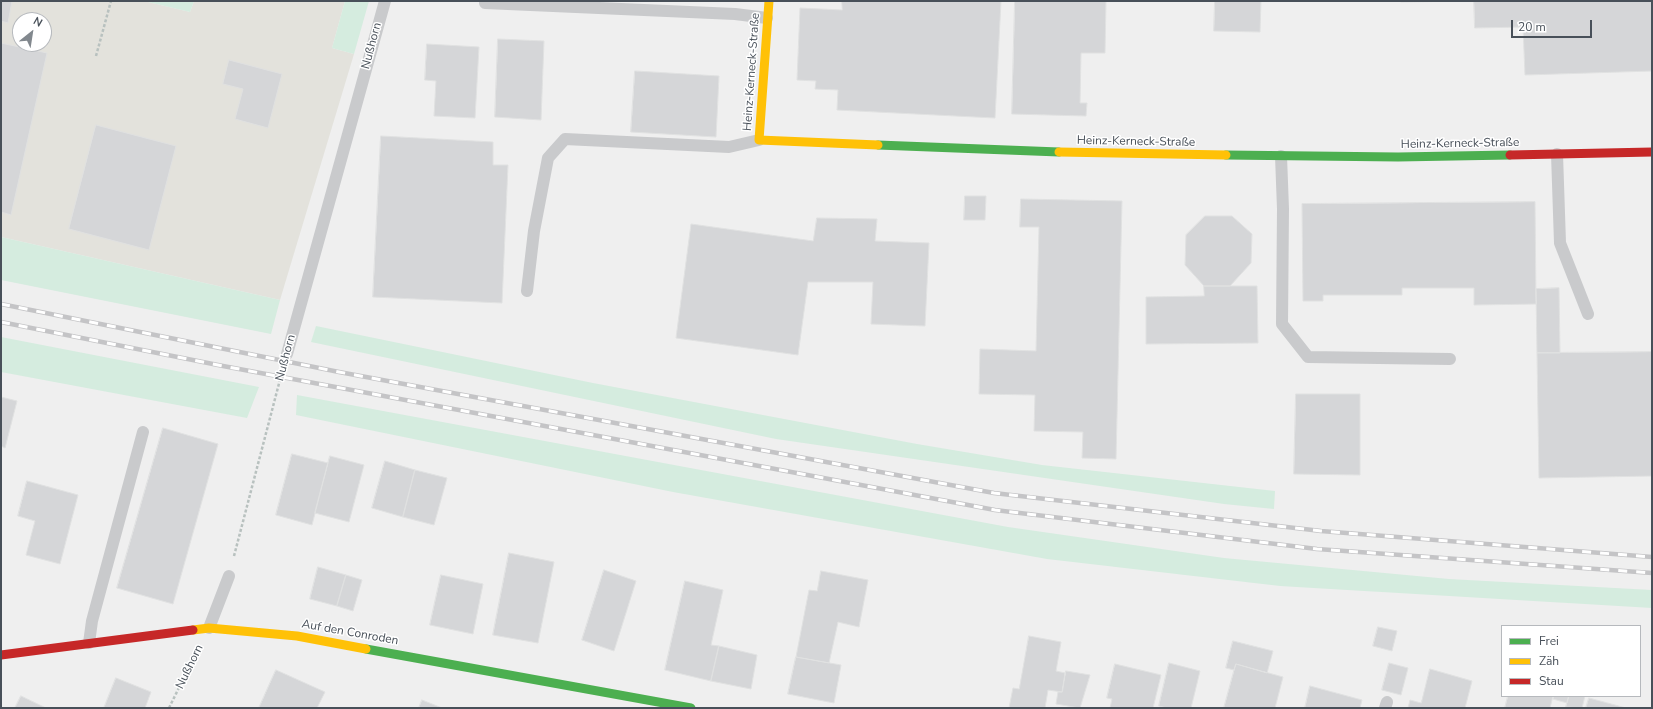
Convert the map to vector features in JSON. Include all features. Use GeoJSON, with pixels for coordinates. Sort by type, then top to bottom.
{"type":"FeatureCollection","features":[{"type":"Feature","properties":{"kind":"street","name":"Heinz-Kerneck-Straße"},"geometry":{"type":"LineString","coordinates":[[768,1],[759,140],[1119,154],[1398,157],[1652,152]]}},
{"type":"Feature","properties":{"kind":"street","name":"Auf den Conroden"},"geometry":{"type":"LineString","coordinates":[[1,655],[208,628],[297,636],[691,708]]}},
{"type":"Feature","properties":{"kind":"lane","name":"Nußhorn"},"geometry":{"type":"LineString","coordinates":[[287,354],[385,1]]}},
{"type":"Feature","properties":{"kind":"lane"},"geometry":{"type":"LineString","coordinates":[[485,3],[735,14],[767,18]]}},
{"type":"Feature","properties":{"kind":"lane"},"geometry":{"type":"LineString","coordinates":[[526,291],[534,231],[548,158],[565,139],[729,147],[759,140]]}},
{"type":"Feature","properties":{"kind":"lane"},"geometry":{"type":"LineString","coordinates":[[1557,154],[1560,243],[1588,314]]}},
{"type":"Feature","properties":{"kind":"lane"},"geometry":{"type":"LineString","coordinates":[[1281,156],[1283,209],[1282,324],[1308,357],[1450,359]]}},
{"type":"Feature","properties":{"kind":"lane"},"geometry":{"type":"LineString","coordinates":[[89,643],[92,621],[143,432]]}},
{"type":"Feature","properties":{"kind":"lane"},"geometry":{"type":"LineString","coordinates":[[208,628],[229,576]]}},
{"type":"Feature","properties":{"kind":"path"},"geometry":{"type":"LineString","coordinates":[[96,56],[111,1]]}},
{"type":"Feature","properties":{"kind":"path","name":"Nußhorn"},"geometry":{"type":"LineString","coordinates":[[229,576],[287,354]]}},
{"type":"Feature","properties":{"kind":"path","name":"Nußhorn"},"geometry":{"type":"LineString","coordinates":[[169,708],[208,628]]}},
{"type":"Feature","properties":{"kind":"shaded area"},"geometry":{"type":"Polygon","coordinates":[[[1,1],[144,1],[190,12],[194,1],[345,1],[332,48],[354,54],[280,300],[1,237],[1,1]]]}},
{"type":"Feature","properties":{"kind":"green space"},"geometry":{"type":"Polygon","coordinates":[[[144,1],[194,1],[190,12],[144,1]]]}},
{"type":"Feature","properties":{"kind":"green space"},"geometry":{"type":"Polygon","coordinates":[[[345,1],[369,1],[354,54],[332,48],[345,1]]]}},
{"type":"Feature","properties":{"kind":"green space"},"geometry":{"type":"Polygon","coordinates":[[[1,237],[280,300],[271,334],[1,280],[1,237]]]}},
{"type":"Feature","properties":{"kind":"green space"},"geometry":{"type":"Polygon","coordinates":[[[316,326],[593,383],[917,444],[1042,465],[1275,491],[1274,509],[1224,504],[776,439],[311,342],[316,326]]]}},
{"type":"Feature","properties":{"kind":"green space"},"geometry":{"type":"Polygon","coordinates":[[[1,337],[259,387],[247,418],[1,372],[1,337]]]}},
{"type":"Feature","properties":{"kind":"green space"},"geometry":{"type":"Polygon","coordinates":[[[297,395],[1008,527],[1224,558],[1449,579],[1652,590],[1652,608],[1280,586],[1047,559],[673,492],[296,415],[297,395]]]}},
{"type":"Feature","properties":{"kind":"building"},"geometry":{"type":"Polygon","coordinates":[[[1,1],[12,1],[8,23],[1,21],[1,1]]]}},
{"type":"Feature","properties":{"kind":"building"},"geometry":{"type":"Polygon","coordinates":[[[842,1],[1001,1],[995,118],[837,110],[838,90],[815,89],[816,81],[797,80],[800,8],[842,10],[842,1]]]}},
{"type":"Feature","properties":{"kind":"building"},"geometry":{"type":"Polygon","coordinates":[[[1015,1],[1106,1],[1105,53],[1081,53],[1080,103],[1087,103],[1086,116],[1012,114],[1015,1]]]}},
{"type":"Feature","properties":{"kind":"building"},"geometry":{"type":"Polygon","coordinates":[[[1215,1],[1261,1],[1260,32],[1214,31],[1215,1]]]}},
{"type":"Feature","properties":{"kind":"building"},"geometry":{"type":"Polygon","coordinates":[[[1401,1],[1469,1],[1401,2],[1401,1]]]}},
{"type":"Feature","properties":{"kind":"building"},"geometry":{"type":"Polygon","coordinates":[[[1474,1],[1652,1],[1652,71],[1525,75],[1523,27],[1475,28],[1474,1]]]}},
{"type":"Feature","properties":{"kind":"building"},"geometry":{"type":"Polygon","coordinates":[[[498,39],[544,41],[541,120],[495,117],[498,39]]]}},
{"type":"Feature","properties":{"kind":"building"},"geometry":{"type":"Polygon","coordinates":[[[1,43],[12,45],[12,52],[47,53],[11,215],[1,212],[1,43]]]}},
{"type":"Feature","properties":{"kind":"building"},"geometry":{"type":"Polygon","coordinates":[[[427,44],[479,47],[475,118],[434,116],[436,81],[425,80],[427,44]]]}},
{"type":"Feature","properties":{"kind":"building"},"geometry":{"type":"Polygon","coordinates":[[[229,60],[282,74],[268,128],[235,119],[243,89],[223,84],[229,60]]]}},
{"type":"Feature","properties":{"kind":"building"},"geometry":{"type":"Polygon","coordinates":[[[635,71],[719,76],[716,137],[631,132],[635,71]]]}},
{"type":"Feature","properties":{"kind":"building"},"geometry":{"type":"Polygon","coordinates":[[[96,125],[176,146],[149,250],[69,229],[96,125]]]}},
{"type":"Feature","properties":{"kind":"building"},"geometry":{"type":"Polygon","coordinates":[[[381,136],[493,142],[493,165],[508,165],[502,303],[373,297],[381,136]]]}},
{"type":"Feature","properties":{"kind":"building"},"geometry":{"type":"Polygon","coordinates":[[[965,196],[986,196],[985,220],[964,220],[965,196]]]}},
{"type":"Feature","properties":{"kind":"building"},"geometry":{"type":"Polygon","coordinates":[[[1021,199],[1122,201],[1116,459],[1082,458],[1083,432],[1034,431],[1035,395],[979,394],[980,349],[1036,351],[1039,227],[1020,227],[1021,199]]]}},
{"type":"Feature","properties":{"kind":"building"},"geometry":{"type":"Polygon","coordinates":[[[1535,202],[1536,304],[1474,305],[1474,288],[1402,288],[1402,295],[1323,295],[1323,301],[1303,301],[1302,204],[1535,202]]]}},
{"type":"Feature","properties":{"kind":"building"},"geometry":{"type":"Polygon","coordinates":[[[1205,216],[1232,216],[1252,234],[1251,263],[1230,286],[1204,286],[1185,265],[1186,235],[1205,216]]]}},
{"type":"Feature","properties":{"kind":"building"},"geometry":{"type":"Polygon","coordinates":[[[817,218],[877,219],[875,241],[929,243],[925,326],[871,324],[873,282],[808,282],[798,355],[676,338],[691,224],[813,241],[817,218]]]}},
{"type":"Feature","properties":{"kind":"building"},"geometry":{"type":"Polygon","coordinates":[[[1204,286],[1257,286],[1258,343],[1146,344],[1146,297],[1204,296],[1204,286]]]}},
{"type":"Feature","properties":{"kind":"building"},"geometry":{"type":"Polygon","coordinates":[[[1559,288],[1560,353],[1537,353],[1536,289],[1559,288]]]}},
{"type":"Feature","properties":{"kind":"building"},"geometry":{"type":"Polygon","coordinates":[[[1652,352],[1652,476],[1539,478],[1537,353],[1652,352]]]}},
{"type":"Feature","properties":{"kind":"building"},"geometry":{"type":"Polygon","coordinates":[[[1296,394],[1360,394],[1360,475],[1294,474],[1296,394]]]}},
{"type":"Feature","properties":{"kind":"building"},"geometry":{"type":"Polygon","coordinates":[[[1,397],[17,401],[5,448],[1,446],[1,397]]]}},
{"type":"Feature","properties":{"kind":"building"},"geometry":{"type":"Polygon","coordinates":[[[163,428],[218,444],[173,604],[117,588],[163,428]]]}},
{"type":"Feature","properties":{"kind":"building"},"geometry":{"type":"Polygon","coordinates":[[[292,454],[328,463],[312,525],[276,515],[292,454]]]}},
{"type":"Feature","properties":{"kind":"building"},"geometry":{"type":"Polygon","coordinates":[[[330,456],[364,465],[349,522],[315,513],[330,456]]]}},
{"type":"Feature","properties":{"kind":"building"},"geometry":{"type":"Polygon","coordinates":[[[385,461],[415,470],[403,517],[372,508],[385,461]]]}},
{"type":"Feature","properties":{"kind":"building"},"geometry":{"type":"Polygon","coordinates":[[[415,470],[447,478],[434,525],[403,517],[415,470]]]}},
{"type":"Feature","properties":{"kind":"building"},"geometry":{"type":"Polygon","coordinates":[[[27,481],[78,495],[60,564],[26,555],[35,521],[18,516],[27,481]]]}},
{"type":"Feature","properties":{"kind":"building"},"geometry":{"type":"Polygon","coordinates":[[[509,553],[554,562],[538,643],[493,635],[509,553]]]}},
{"type":"Feature","properties":{"kind":"building"},"geometry":{"type":"Polygon","coordinates":[[[318,567],[346,575],[337,606],[310,599],[318,567]]]}},
{"type":"Feature","properties":{"kind":"building"},"geometry":{"type":"Polygon","coordinates":[[[604,570],[636,581],[614,651],[582,640],[604,570]]]}},
{"type":"Feature","properties":{"kind":"building"},"geometry":{"type":"Polygon","coordinates":[[[821,571],[868,580],[859,627],[838,622],[829,663],[796,657],[809,590],[817,591],[821,571]]]}},
{"type":"Feature","properties":{"kind":"building"},"geometry":{"type":"Polygon","coordinates":[[[346,575],[362,580],[353,611],[337,606],[346,575]]]}},
{"type":"Feature","properties":{"kind":"building"},"geometry":{"type":"Polygon","coordinates":[[[441,575],[483,584],[473,634],[430,625],[441,575]]]}},
{"type":"Feature","properties":{"kind":"building"},"geometry":{"type":"Polygon","coordinates":[[[685,581],[723,590],[711,645],[719,646],[711,681],[665,670],[685,581]]]}},
{"type":"Feature","properties":{"kind":"building"},"geometry":{"type":"Polygon","coordinates":[[[1378,627],[1397,631],[1392,651],[1373,646],[1378,627]]]}},
{"type":"Feature","properties":{"kind":"building"},"geometry":{"type":"Polygon","coordinates":[[[1029,636],[1061,642],[1056,671],[1065,673],[1062,692],[1048,690],[1045,708],[1009,708],[1013,688],[1019,689],[1029,636]]]}},
{"type":"Feature","properties":{"kind":"building"},"geometry":{"type":"Polygon","coordinates":[[[1233,641],[1273,651],[1267,673],[1236,664],[1234,670],[1226,668],[1233,641]]]}},
{"type":"Feature","properties":{"kind":"building"},"geometry":{"type":"Polygon","coordinates":[[[719,646],[757,655],[751,689],[711,681],[719,646]]]}},
{"type":"Feature","properties":{"kind":"building"},"geometry":{"type":"Polygon","coordinates":[[[796,657],[841,665],[834,703],[788,694],[796,657]]]}},
{"type":"Feature","properties":{"kind":"building"},"geometry":{"type":"Polygon","coordinates":[[[1169,663],[1200,671],[1191,708],[1167,708],[1159,706],[1169,663]]]}},
{"type":"Feature","properties":{"kind":"building"},"geometry":{"type":"Polygon","coordinates":[[[1389,663],[1408,668],[1401,695],[1382,690],[1389,663]]]}},
{"type":"Feature","properties":{"kind":"building"},"geometry":{"type":"Polygon","coordinates":[[[1115,664],[1161,675],[1153,708],[1110,708],[1112,699],[1107,698],[1115,664]]]}},
{"type":"Feature","properties":{"kind":"building"},"geometry":{"type":"Polygon","coordinates":[[[1236,664],[1283,677],[1275,708],[1224,708],[1236,664]]]}},
{"type":"Feature","properties":{"kind":"building"},"geometry":{"type":"Polygon","coordinates":[[[1430,669],[1472,681],[1465,708],[1408,708],[1410,700],[1421,703],[1430,669]]]}},
{"type":"Feature","properties":{"kind":"building"},"geometry":{"type":"Polygon","coordinates":[[[276,670],[325,692],[317,708],[259,708],[276,670]]]}},
{"type":"Feature","properties":{"kind":"building"},"geometry":{"type":"Polygon","coordinates":[[[1066,671],[1090,675],[1080,708],[1056,704],[1058,692],[1062,692],[1066,671]]]}},
{"type":"Feature","properties":{"kind":"building"},"geometry":{"type":"Polygon","coordinates":[[[116,678],[151,692],[145,708],[104,708],[116,678]]]}},
{"type":"Feature","properties":{"kind":"building"},"geometry":{"type":"Polygon","coordinates":[[[1310,686],[1362,700],[1360,708],[1305,708],[1310,686]]]}},
{"type":"Feature","properties":{"kind":"building"},"geometry":{"type":"Polygon","coordinates":[[[21,696],[46,708],[15,708],[21,696]]]}},
{"type":"Feature","properties":{"kind":"building"},"geometry":{"type":"Polygon","coordinates":[[[1508,697],[1553,697],[1550,708],[1505,708],[1508,697]]]}},
{"type":"Feature","properties":{"kind":"building"},"geometry":{"type":"Polygon","coordinates":[[[1554,697],[1569,697],[1567,703],[1553,699],[1554,697]]]}},
{"type":"Feature","properties":{"kind":"building"},"geometry":{"type":"Polygon","coordinates":[[[1569,697],[1585,697],[1582,708],[1566,707],[1569,697]]]}},
{"type":"Feature","properties":{"kind":"building"},"geometry":{"type":"Polygon","coordinates":[[[1589,698],[1626,708],[1586,708],[1589,698]]]}},
{"type":"Feature","properties":{"kind":"building"},"geometry":{"type":"Polygon","coordinates":[[[422,700],[442,708],[419,708],[422,700]]]}},
{"type":"Feature","properties":{"kind":"railway"},"geometry":{"type":"LineString","coordinates":[[1,304],[339,372],[994,493],[1321,531],[1652,557]]}},
{"type":"Feature","properties":{"kind":"railway"},"geometry":{"type":"LineString","coordinates":[[1,322],[223,366],[995,510],[1317,549],[1652,573]]}},
{"type":"Feature","properties":{"kind":"traffic: fast"},"geometry":{"type":"LineString","coordinates":[[878,145],[1059,152]]}},
{"type":"Feature","properties":{"kind":"traffic: fast"},"geometry":{"type":"LineString","coordinates":[[1226,155],[1398,157],[1510,155]]}},
{"type":"Feature","properties":{"kind":"traffic: fast"},"geometry":{"type":"LineString","coordinates":[[366,649],[691,708]]}},
{"type":"Feature","properties":{"kind":"traffic: slow"},"geometry":{"type":"LineString","coordinates":[[769,1],[759,140],[878,145]]}},
{"type":"Feature","properties":{"kind":"traffic: slow"},"geometry":{"type":"LineString","coordinates":[[1059,152],[1226,155]]}},
{"type":"Feature","properties":{"kind":"traffic: slow"},"geometry":{"type":"LineString","coordinates":[[193,630],[209,628],[297,636],[366,649]]}},
{"type":"Feature","properties":{"kind":"traffic: jam"},"geometry":{"type":"LineString","coordinates":[[1510,155],[1652,152]]}},
{"type":"Feature","properties":{"kind":"traffic: jam"},"geometry":{"type":"LineString","coordinates":[[1,655],[193,630]]}}]}
